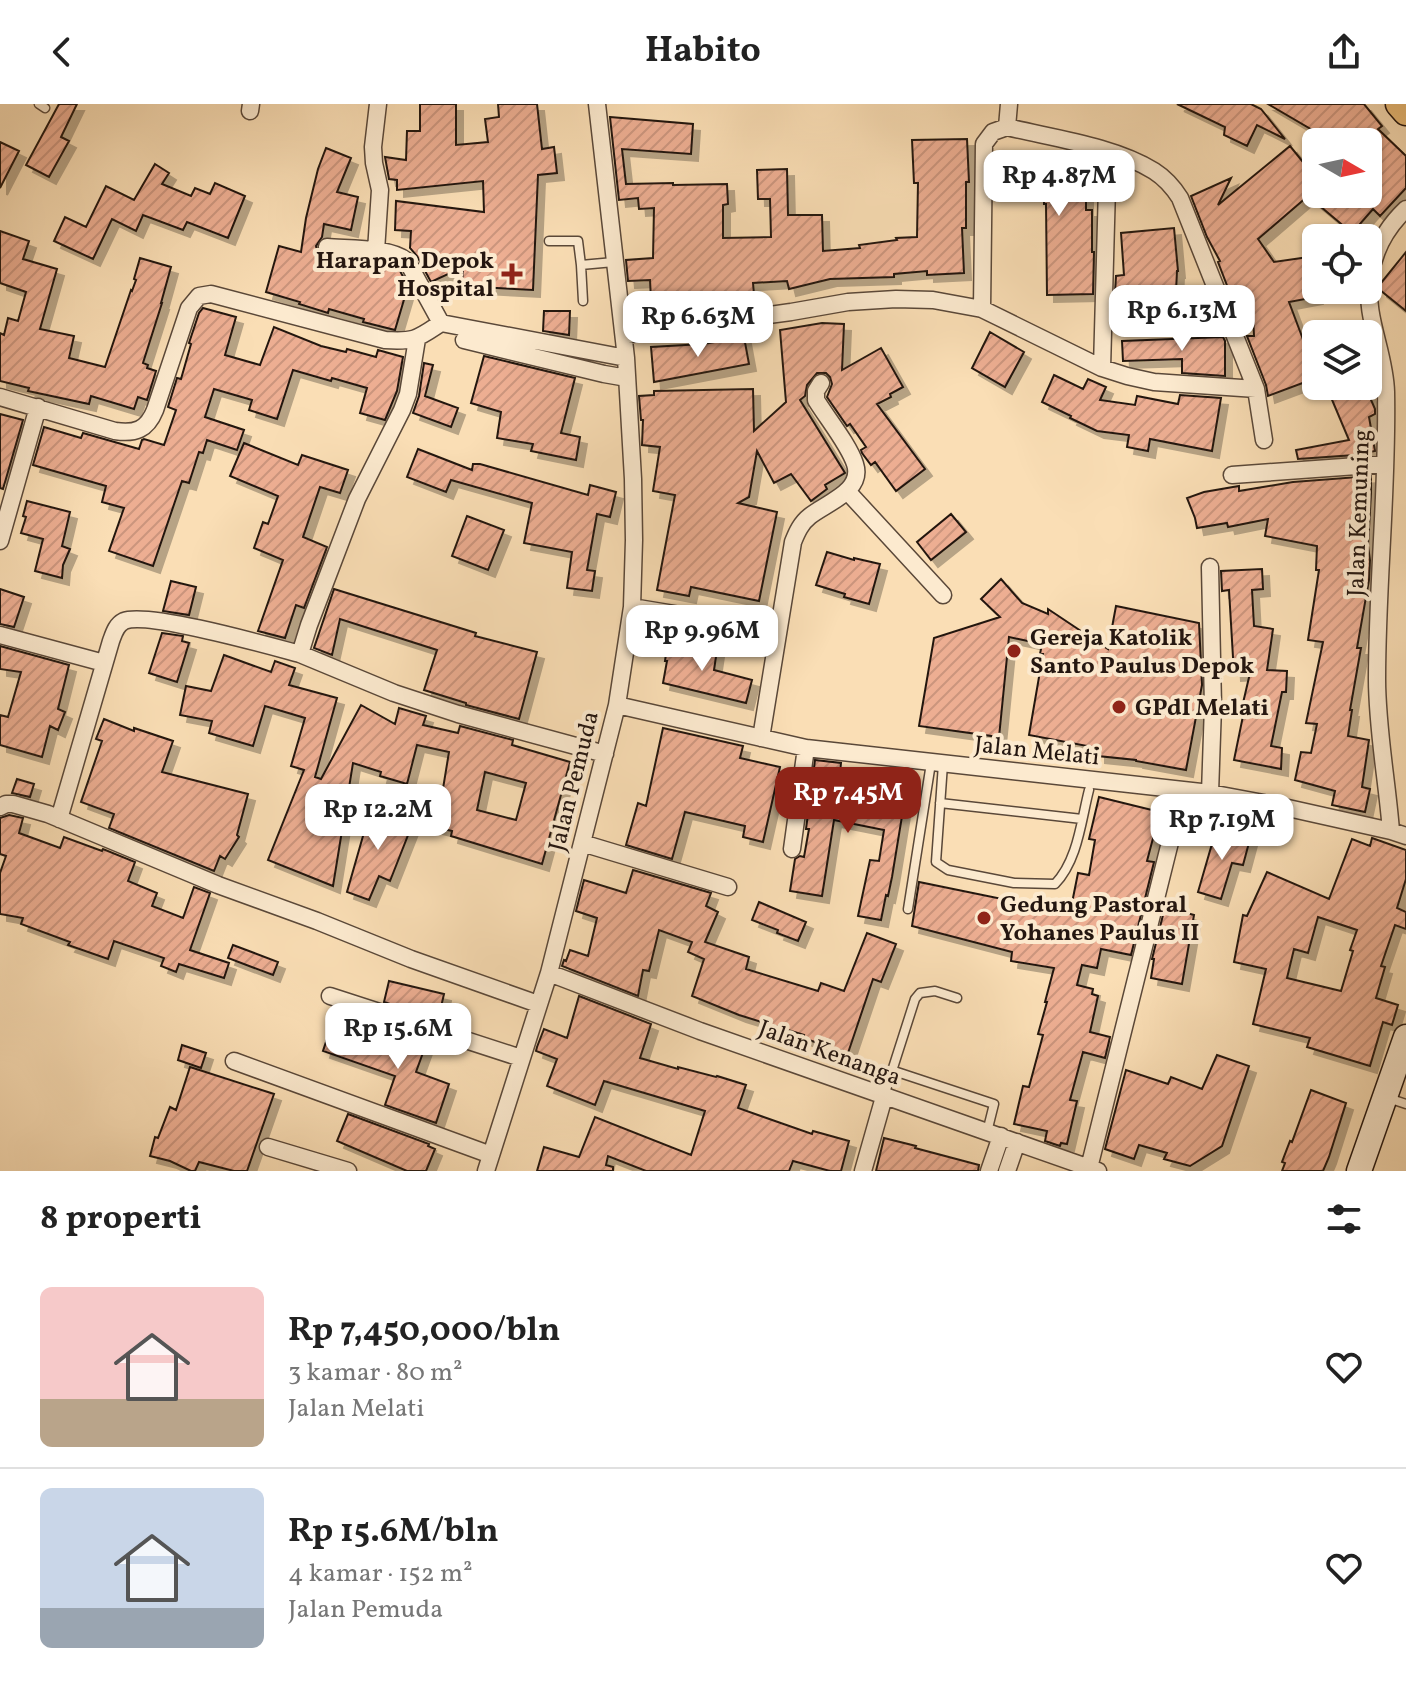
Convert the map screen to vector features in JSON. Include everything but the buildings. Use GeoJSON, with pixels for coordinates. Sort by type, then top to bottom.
{"type":"FeatureCollection","features":[{"type":"Feature","properties":{"kind":"main road"},"geometry":{"type":"LineString","coordinates":[[1399,104],[1406,112]]}},
{"type":"Feature","properties":{"kind":"main road"},"geometry":{"type":"LineString","coordinates":[[1359,1171],[1395,1101],[1405,1041]]}},
{"type":"Feature","properties":{"kind":"street"},"geometry":{"type":"LineString","coordinates":[[376,251],[380,190],[373,147],[378,104]]}},
{"type":"Feature","properties":{"kind":"street","name":"Jalan Pemuda"},"geometry":{"type":"LineString","coordinates":[[488,1163],[549,973],[617,705],[632,607],[634,494],[626,358],[597,104]]}},
{"type":"Feature","properties":{"kind":"street"},"geometry":{"type":"LineString","coordinates":[[1007,127],[1009,104]]}},
{"type":"Feature","properties":{"kind":"street"},"geometry":{"type":"LineString","coordinates":[[982,309],[984,144],[993,132],[1007,127],[1108,151],[1156,172],[1180,198],[1256,389],[1264,440]]}},
{"type":"Feature","properties":{"kind":"street"},"geometry":{"type":"LineString","coordinates":[[1102,368],[1108,151]]}},
{"type":"Feature","properties":{"kind":"street","name":"Jalan Kemuning"},"geometry":{"type":"LineString","coordinates":[[1398,834],[1377,682],[1385,464],[1384,371],[1371,316],[1369,288],[1380,241],[1406,209]]}},
{"type":"Feature","properties":{"kind":"street"},"geometry":{"type":"LineString","coordinates":[[327,247],[401,256],[407,261],[441,323]]}},
{"type":"Feature","properties":{"kind":"street"},"geometry":{"type":"LineString","coordinates":[[0,397],[115,431],[132,432],[145,426],[155,410],[189,308],[199,296],[205,294],[385,340],[417,339],[441,323],[626,358]]}},
{"type":"Feature","properties":{"kind":"street"},"geometry":{"type":"LineString","coordinates":[[624,335],[848,302],[933,300],[982,309],[1102,368],[1127,376],[1154,382],[1256,389]]}},
{"type":"Feature","properties":{"kind":"street"},"geometry":{"type":"LineString","coordinates":[[300,654],[357,499],[408,394],[417,339]]}},
{"type":"Feature","properties":{"kind":"street"},"geometry":{"type":"LineString","coordinates":[[464,340],[627,378]]}},
{"type":"Feature","properties":{"kind":"street"},"geometry":{"type":"LineString","coordinates":[[761,738],[793,542],[798,529],[808,518],[847,491],[855,481],[857,470],[855,461],[816,400],[816,391],[821,383]]}},
{"type":"Feature","properties":{"kind":"street"},"geometry":{"type":"LineString","coordinates":[[0,541],[38,407]]}},
{"type":"Feature","properties":{"kind":"street"},"geometry":{"type":"LineString","coordinates":[[1232,475],[1385,464]]}},
{"type":"Feature","properties":{"kind":"street"},"geometry":{"type":"LineString","coordinates":[[847,491],[943,595]]}},
{"type":"Feature","properties":{"kind":"street"},"geometry":{"type":"LineString","coordinates":[[1210,567],[1213,706],[1210,793]]}},
{"type":"Feature","properties":{"kind":"street"},"geometry":{"type":"LineString","coordinates":[[632,607],[777,631]]}},
{"type":"Feature","properties":{"kind":"street"},"geometry":{"type":"LineString","coordinates":[[59,819],[117,626],[132,619],[198,629],[300,654],[394,693],[458,714],[605,754]]}},
{"type":"Feature","properties":{"kind":"street"},"geometry":{"type":"LineString","coordinates":[[0,635],[104,663]]}},
{"type":"Feature","properties":{"kind":"street","name":"Jalan Melati"},"geometry":{"type":"LineString","coordinates":[[617,705],[806,748],[1091,785],[1210,793],[1398,834]]}},
{"type":"Feature","properties":{"kind":"street"},"geometry":{"type":"LineString","coordinates":[[792,849],[806,748]]}},
{"type":"Feature","properties":{"kind":"street"},"geometry":{"type":"LineString","coordinates":[[1094,1170],[1183,790]]}},
{"type":"Feature","properties":{"kind":"street"},"geometry":{"type":"LineString","coordinates":[[0,807],[6,804],[21,806],[59,819],[218,885],[538,1004]]}},
{"type":"Feature","properties":{"kind":"street"},"geometry":{"type":"LineString","coordinates":[[582,843],[728,887]]}},
{"type":"Feature","properties":{"kind":"street","name":"Jalan Kenanga"},"geometry":{"type":"LineString","coordinates":[[549,973],[700,1031],[1094,1170]]}},
{"type":"Feature","properties":{"kind":"street"},"geometry":{"type":"LineString","coordinates":[[330,996],[521,1058]]}},
{"type":"Feature","properties":{"kind":"street"},"geometry":{"type":"LineString","coordinates":[[234,1061],[488,1163]]}},
{"type":"Feature","properties":{"kind":"street"},"geometry":{"type":"LineString","coordinates":[[863,1171],[884,1097]]}},
{"type":"Feature","properties":{"kind":"street"},"geometry":{"type":"LineString","coordinates":[[989,1171],[1002,1137]]}},
{"type":"Feature","properties":{"kind":"street"},"geometry":{"type":"LineString","coordinates":[[1002,1137],[1007,1171]]}},
{"type":"Feature","properties":{"kind":"street"},"geometry":{"type":"LineString","coordinates":[[268,1147],[348,1171]]}},
{"type":"Feature","properties":{"kind":"lane"},"geometry":{"type":"LineString","coordinates":[[549,241],[578,241],[580,244],[583,301]]}},
{"type":"Feature","properties":{"kind":"lane"},"geometry":{"type":"LineString","coordinates":[[581,265],[615,262]]}},
{"type":"Feature","properties":{"kind":"lane"},"geometry":{"type":"LineString","coordinates":[[937,764],[940,803],[936,862],[948,870],[1014,883],[1055,884],[1065,874],[1075,850],[1091,785]]}},
{"type":"Feature","properties":{"kind":"lane"},"geometry":{"type":"LineString","coordinates":[[908,909],[937,764]]}},
{"type":"Feature","properties":{"kind":"lane"},"geometry":{"type":"LineString","coordinates":[[940,803],[1082,819]]}},
{"type":"Feature","properties":{"kind":"lane"},"geometry":{"type":"LineString","coordinates":[[884,1097],[915,999],[920,993],[935,991],[957,998]]}},
{"type":"Feature","properties":{"kind":"lane"},"geometry":{"type":"LineString","coordinates":[[891,1070],[994,1104],[1002,1137]]}},
{"type":"Feature","properties":{"kind":"place","name":"Harapan Depok Hospital"},"geometry":{"type":"Point","coordinates":[512,274]}},
{"type":"Feature","properties":{"kind":"place","name":"Gereja Katolik Santo Paulus Depok"},"geometry":{"type":"Point","coordinates":[1014,651]}},
{"type":"Feature","properties":{"kind":"place","name":"GPdI Melati"},"geometry":{"type":"Point","coordinates":[1119,707]}},
{"type":"Feature","properties":{"kind":"place","name":"Gedung Pastoral Yohanes Paulus II"},"geometry":{"type":"Point","coordinates":[984,918]}}]}
